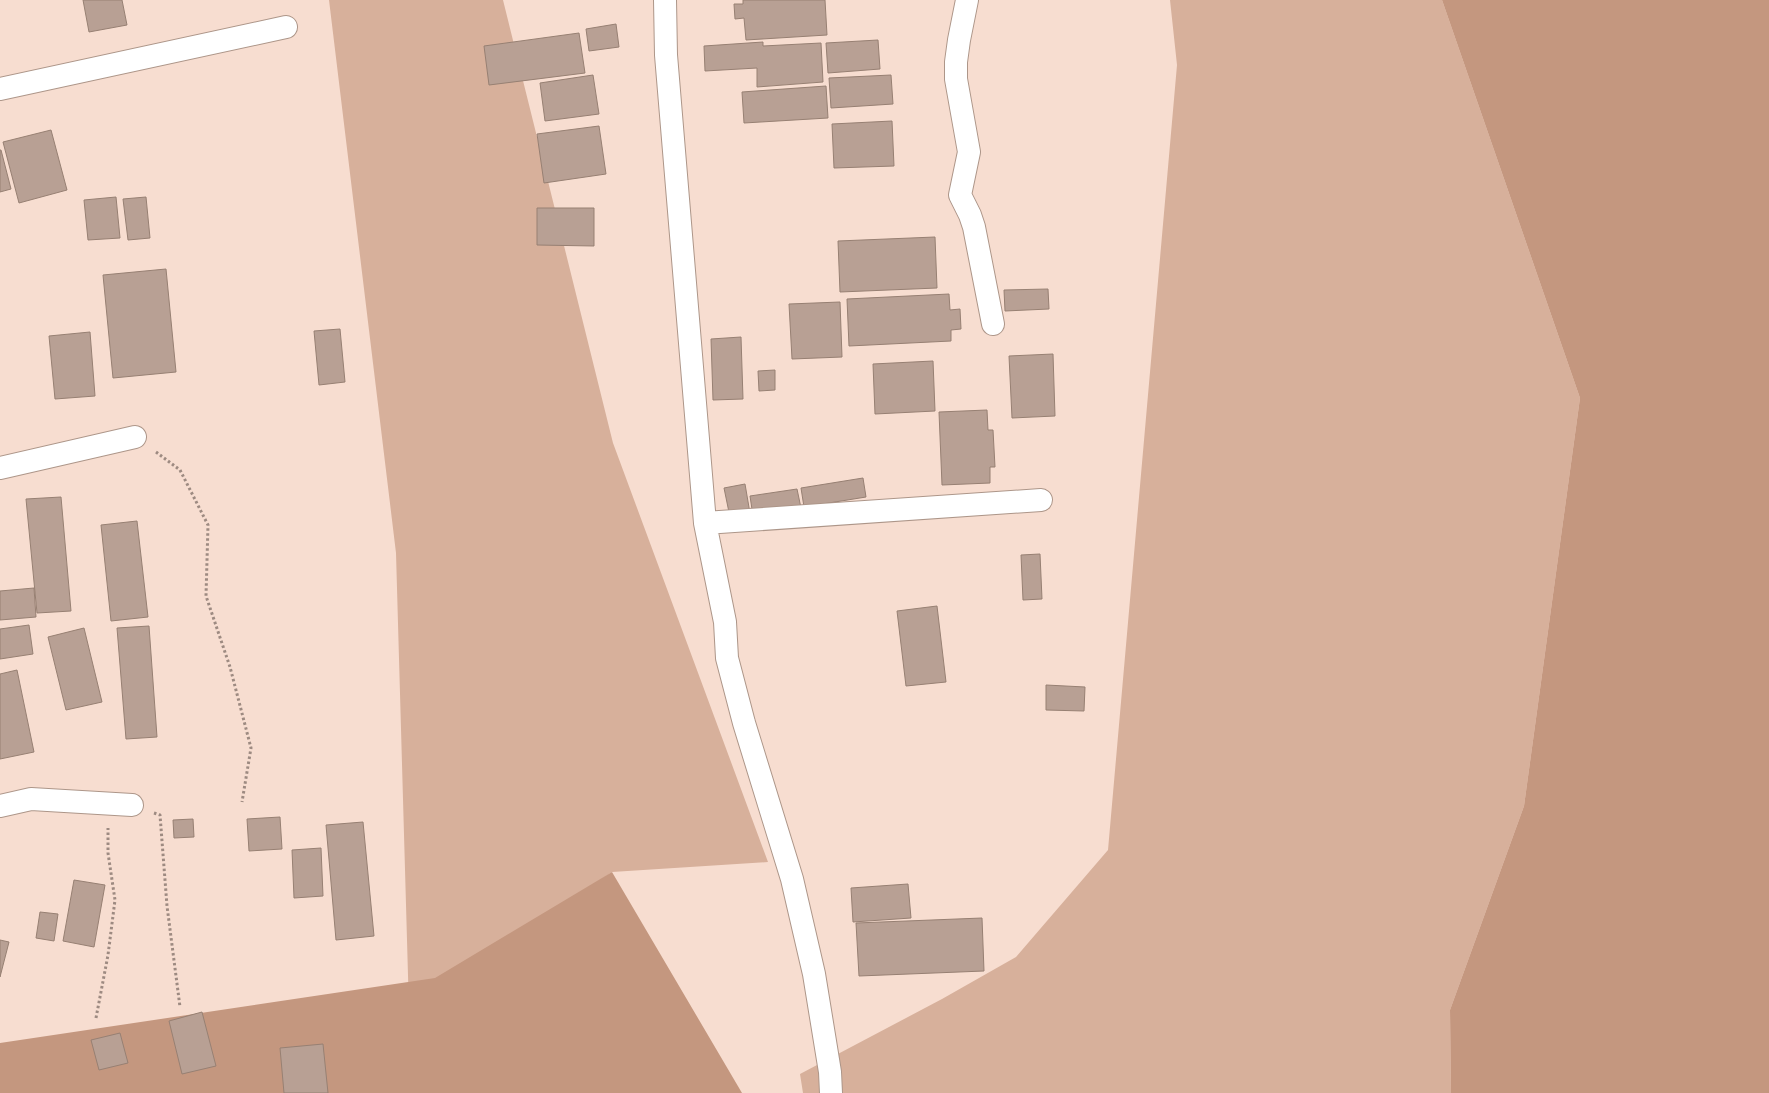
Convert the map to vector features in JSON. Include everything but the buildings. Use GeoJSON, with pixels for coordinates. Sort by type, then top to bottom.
{"type":"FeatureCollection","features":[{"type":"Feature","properties":{"kind":"street"},"geometry":{"type":"LineString","coordinates":[[665,0],[666,65],[706,523],[725,622],[727,658],[744,723],[792,879],[814,974],[830,1072],[831,1093]]}},
{"type":"Feature","properties":{"kind":"street"},"geometry":{"type":"LineString","coordinates":[[967,0],[956,62],[956,79],[970,152],[960,195],[974,227],[993,324]]}},
{"type":"Feature","properties":{"kind":"street"},"geometry":{"type":"LineString","coordinates":[[0,90],[286,27]]}},
{"type":"Feature","properties":{"kind":"street"},"geometry":{"type":"LineString","coordinates":[[0,468],[135,437]]}},
{"type":"Feature","properties":{"kind":"street"},"geometry":{"type":"LineString","coordinates":[[706,523],[1041,500]]}},
{"type":"Feature","properties":{"kind":"street"},"geometry":{"type":"LineString","coordinates":[[0,806],[31,799],[132,805]]}},
{"type":"Feature","properties":{"kind":"path"},"geometry":{"type":"LineString","coordinates":[[135,437],[180,470],[208,525],[206,596],[230,668],[251,748],[242,802]]}},
{"type":"Feature","properties":{"kind":"path"},"geometry":{"type":"LineString","coordinates":[[96,1018],[108,955],[115,900],[108,853],[109,804]]}},
{"type":"Feature","properties":{"kind":"path"},"geometry":{"type":"LineString","coordinates":[[132,805],[160,815],[167,906],[180,1007]]}},
{"type":"Feature","properties":{"kind":"shaded area"},"geometry":{"type":"Polygon","coordinates":[[[329,0],[503,0],[613,443],[768,862],[612,872],[409,1010],[396,553],[329,0]]]}},
{"type":"Feature","properties":{"kind":"shaded area"},"geometry":{"type":"Polygon","coordinates":[[[1170,0],[1442,0],[1580,398],[1524,806],[1450,1010],[1451,1093],[803,1093],[800,1074],[942,999],[1016,957],[1108,850],[1177,65],[1170,0]]]}},
{"type":"Feature","properties":{"kind":"shaded area"},"geometry":{"type":"Polygon","coordinates":[[[1442,0],[1769,0],[1769,1093],[1451,1093],[1450,1010],[1524,806],[1580,398],[1442,0]]]}},
{"type":"Feature","properties":{"kind":"shaded area"},"geometry":{"type":"Polygon","coordinates":[[[612,872],[742,1093],[0,1093],[0,1043],[435,978],[612,872]]]}}]}
